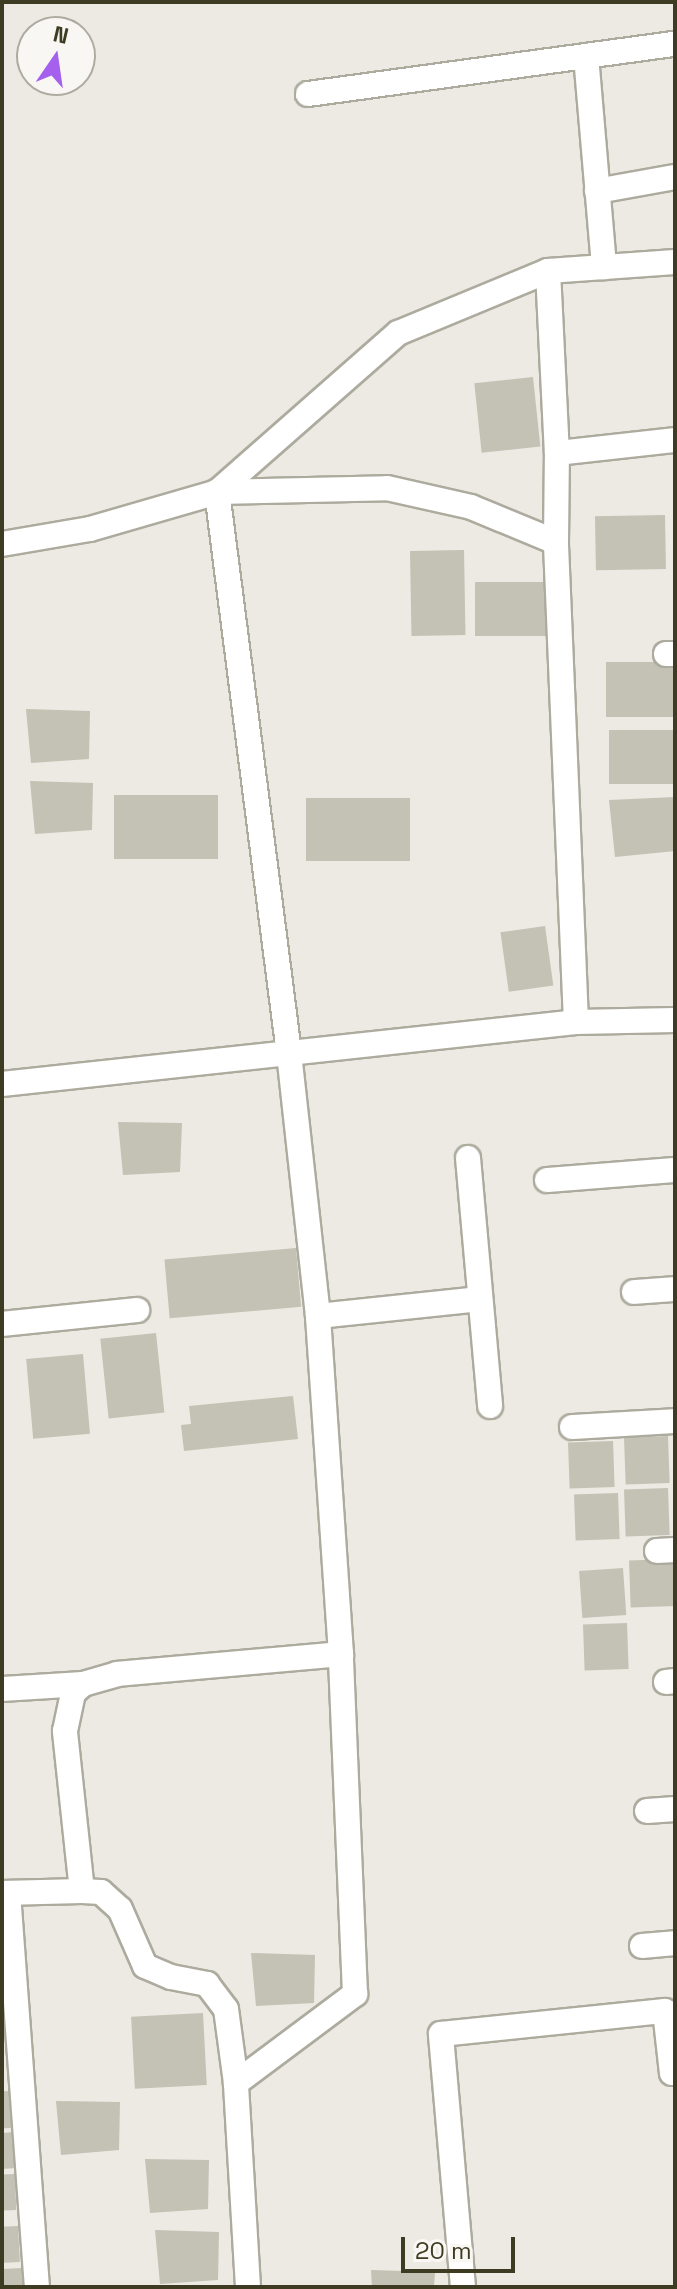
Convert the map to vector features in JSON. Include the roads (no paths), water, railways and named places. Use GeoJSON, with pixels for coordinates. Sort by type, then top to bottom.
{"type":"FeatureCollection","features":[{"type":"Feature","properties":{"kind":"street"},"geometry":{"type":"LineString","coordinates":[[308,94],[675,44]]}},
{"type":"Feature","properties":{"kind":"street"},"geometry":{"type":"LineString","coordinates":[[586,56],[604,267]]}},
{"type":"Feature","properties":{"kind":"street"},"geometry":{"type":"LineString","coordinates":[[597,191],[675,177]]}},
{"type":"Feature","properties":{"kind":"street"},"geometry":{"type":"LineString","coordinates":[[217,492],[398,333],[548,271],[675,262]]}},
{"type":"Feature","properties":{"kind":"street"},"geometry":{"type":"LineString","coordinates":[[548,271],[576,1022]]}},
{"type":"Feature","properties":{"kind":"street"},"geometry":{"type":"LineString","coordinates":[[557,453],[675,440]]}},
{"type":"Feature","properties":{"kind":"street"},"geometry":{"type":"LineString","coordinates":[[2,544],[90,529],[217,492],[387,488],[471,507],[556,542]]}},
{"type":"Feature","properties":{"kind":"street"},"geometry":{"type":"LineString","coordinates":[[217,492],[289,1053],[318,1316],[341,1654],[355,1994],[236,2083]]}},
{"type":"Feature","properties":{"kind":"street"},"geometry":{"type":"LineString","coordinates":[[2,1084],[576,1022],[675,1020]]}},
{"type":"Feature","properties":{"kind":"street"},"geometry":{"type":"LineString","coordinates":[[468,1158],[490,1406]]}},
{"type":"Feature","properties":{"kind":"street"},"geometry":{"type":"LineString","coordinates":[[547,1180],[675,1170]]}},
{"type":"Feature","properties":{"kind":"street"},"geometry":{"type":"LineString","coordinates":[[634,1292],[675,1289]]}},
{"type":"Feature","properties":{"kind":"street"},"geometry":{"type":"LineString","coordinates":[[318,1316],[480,1299]]}},
{"type":"Feature","properties":{"kind":"street"},"geometry":{"type":"LineString","coordinates":[[2,1324],[137,1310]]}},
{"type":"Feature","properties":{"kind":"street"},"geometry":{"type":"LineString","coordinates":[[572,1427],[675,1421]]}},
{"type":"Feature","properties":{"kind":"street"},"geometry":{"type":"LineString","coordinates":[[2,1689],[83,1684],[117,1674],[341,1654]]}},
{"type":"Feature","properties":{"kind":"street"},"geometry":{"type":"LineString","coordinates":[[82,1891],[65,1731],[73,1693],[83,1684]]}},
{"type":"Feature","properties":{"kind":"street"},"geometry":{"type":"LineString","coordinates":[[647,1811],[675,1809]]}},
{"type":"Feature","properties":{"kind":"street"},"geometry":{"type":"LineString","coordinates":[[37,2287],[9,2005],[5,1893],[82,1891],[101,1892],[120,1909],[145,1966],[171,1977],[207,1984],[226,2009],[236,2083],[248,2287]]}},
{"type":"Feature","properties":{"kind":"street"},"geometry":{"type":"LineString","coordinates":[[642,1946],[675,1943]]}},
{"type":"Feature","properties":{"kind":"street"},"geometry":{"type":"LineString","coordinates":[[463,2287],[441,2034],[665,2011],[672,2073],[675,2073]]}}]}
